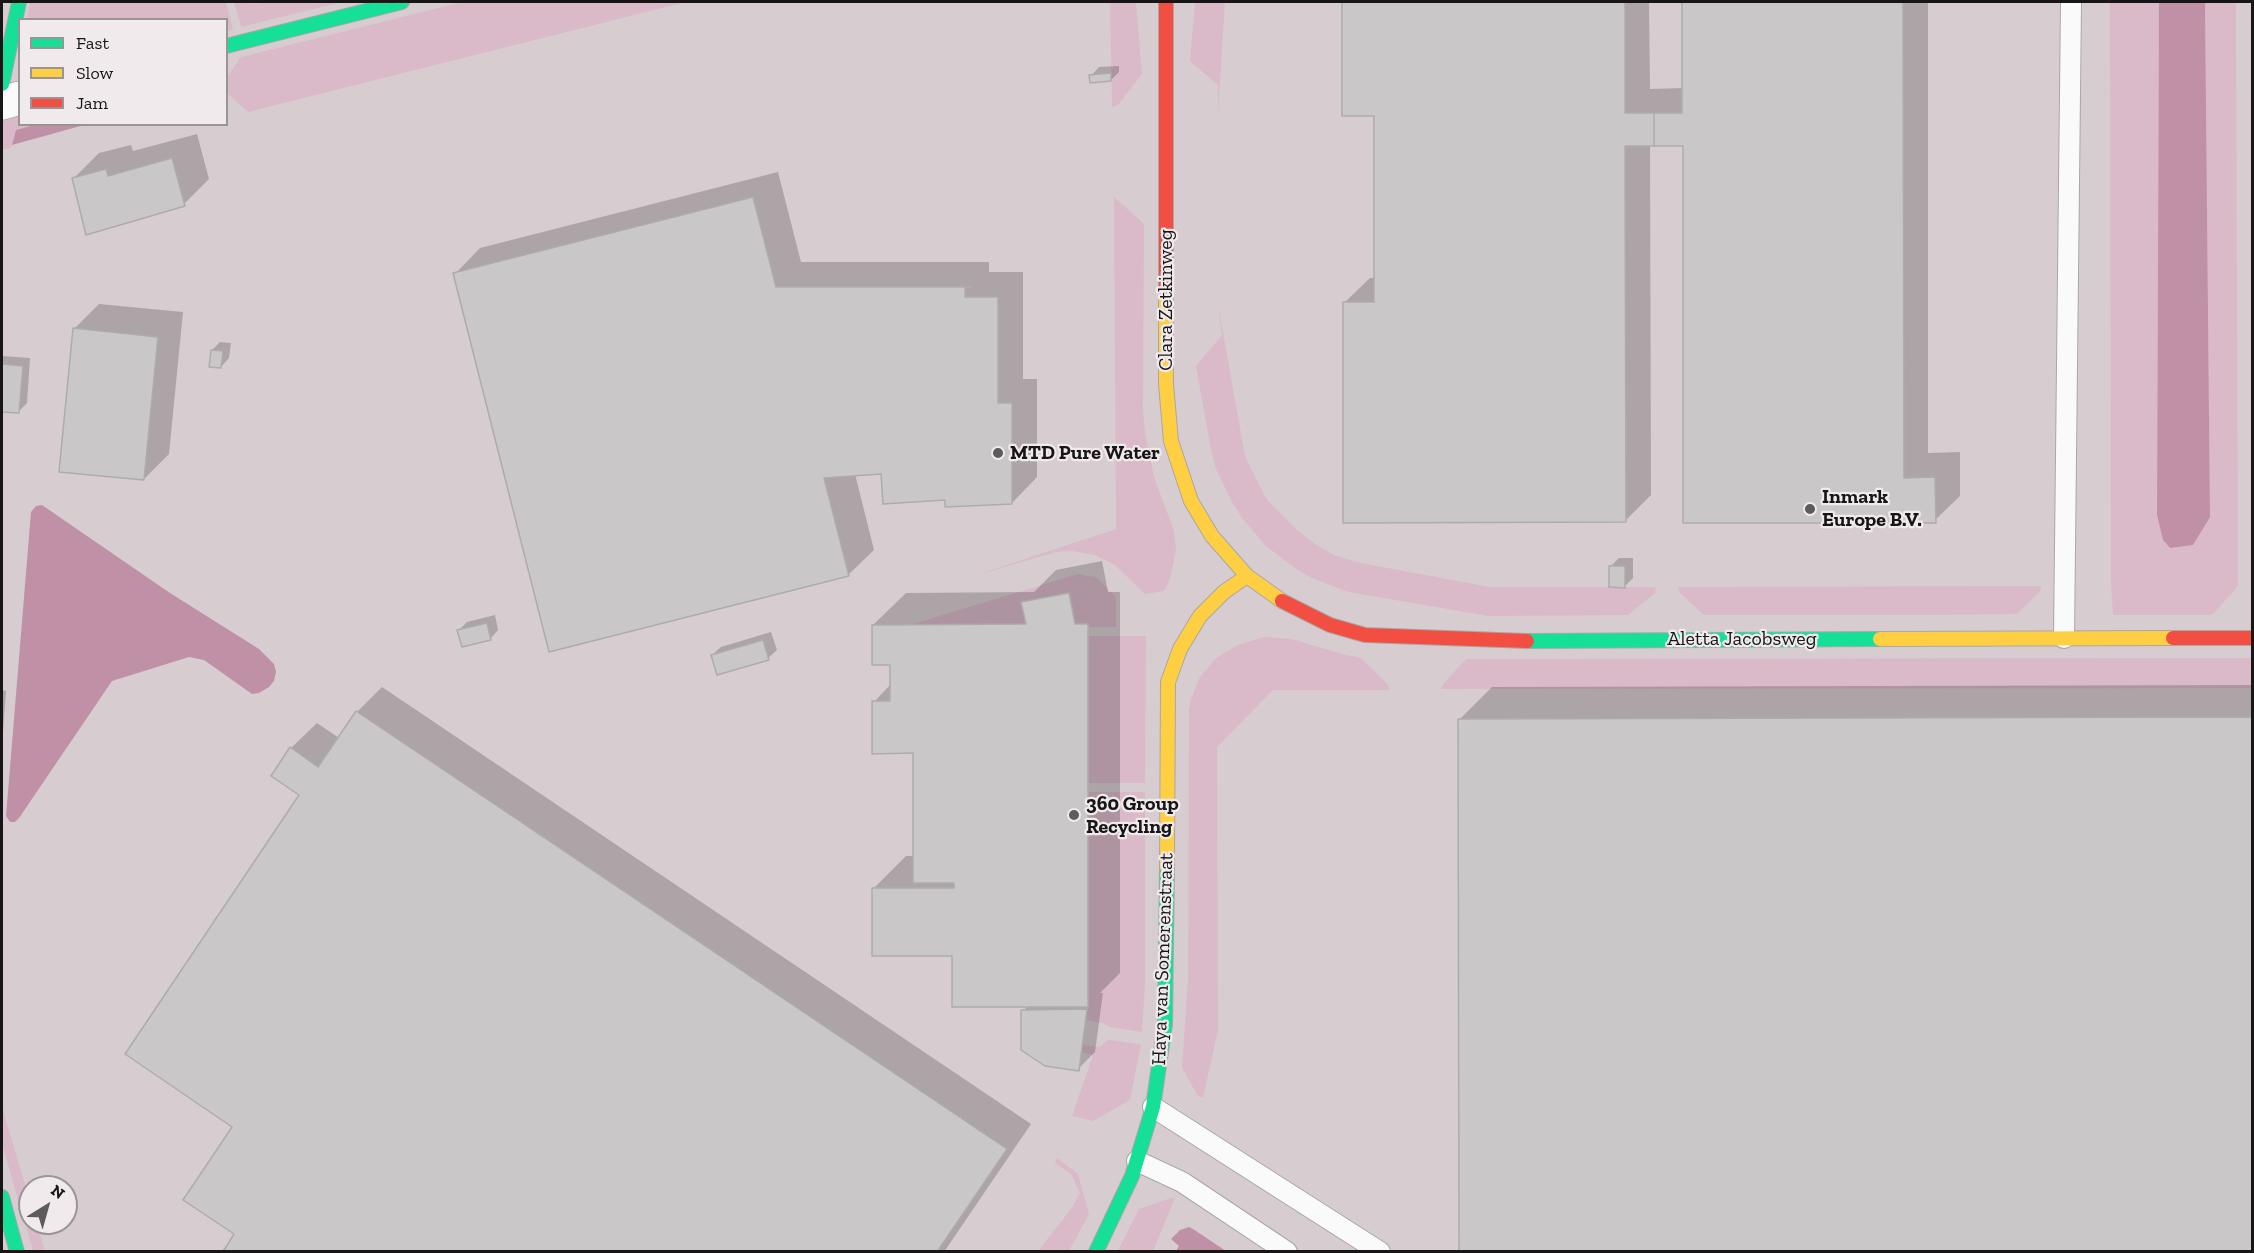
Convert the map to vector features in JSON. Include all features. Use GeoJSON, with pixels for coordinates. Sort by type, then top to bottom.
{"type":"FeatureCollection","features":[{"type":"Feature","properties":{"kind":"street"},"geometry":{"type":"LineString","coordinates":[[2,84],[19,2]]}},
{"type":"Feature","properties":{"kind":"street"},"geometry":{"type":"LineString","coordinates":[[228,46],[402,2]]}},
{"type":"Feature","properties":{"kind":"street","name":"Clara Zetkinweg"},"geometry":{"type":"LineString","coordinates":[[1166,2],[1166,384],[1171,441],[1191,501],[1212,536],[1247,576]]}},
{"type":"Feature","properties":{"kind":"street"},"geometry":{"type":"LineString","coordinates":[[2,103],[18,99]]}},
{"type":"Feature","properties":{"kind":"street","name":"Aletta Jacobsweg"},"geometry":{"type":"LineString","coordinates":[[1247,576],[1281,601],[1330,625],[1365,635],[1492,641],[2253,638]]}},
{"type":"Feature","properties":{"kind":"street","name":"Haya van Somerenstraat"},"geometry":{"type":"LineString","coordinates":[[1096,1251],[1137,1161],[1153,1107],[1165,1013],[1168,682],[1180,649],[1200,616],[1224,592],[1247,576]]}},
{"type":"Feature","properties":{"kind":"street"},"geometry":{"type":"LineString","coordinates":[[2,1197],[17,1251]]}},
{"type":"Feature","properties":{"kind":"lane"},"geometry":{"type":"LineString","coordinates":[[2064,638],[2071,2]]}},
{"type":"Feature","properties":{"kind":"lane"},"geometry":{"type":"LineString","coordinates":[[1153,1107],[1380,1251]]}},
{"type":"Feature","properties":{"kind":"lane"},"geometry":{"type":"LineString","coordinates":[[1137,1161],[1182,1182],[1287,1251]]}},
{"type":"Feature","properties":{"kind":"shaded area"},"geometry":{"type":"Polygon","coordinates":[[[2,2],[2252,2],[2252,1251],[2,1251],[2,2]]]}},
{"type":"Feature","properties":{"kind":"shaded area"},"geometry":{"type":"Polygon","coordinates":[[[30,2],[226,2],[233,29],[228,31],[228,18],[27,18],[30,2]]]}},
{"type":"Feature","properties":{"kind":"shaded area"},"geometry":{"type":"Polygon","coordinates":[[[234,2],[254,2],[255,4],[342,2],[241,27],[234,2]]]}},
{"type":"Feature","properties":{"kind":"shaded area"},"geometry":{"type":"Polygon","coordinates":[[[462,2],[686,2],[248,112],[228,94],[228,76],[241,57],[462,2]]]}},
{"type":"Feature","properties":{"kind":"shaded area"},"geometry":{"type":"Polygon","coordinates":[[[1110,2],[1136,2],[1142,74],[1118,105],[1112,107],[1110,2]]]}},
{"type":"Feature","properties":{"kind":"shaded area"},"geometry":{"type":"Polygon","coordinates":[[[1195,2],[1225,2],[1218,115],[1218,85],[1190,61],[1195,2]]]}},
{"type":"Feature","properties":{"kind":"shaded area"},"geometry":{"type":"Polygon","coordinates":[[[2110,2],[2159,2],[2157,515],[2163,540],[2170,547],[2210,517],[2205,2],[2236,2],[2238,586],[2210,615],[2113,615],[2111,586],[2110,2]]]}},
{"type":"Feature","properties":{"kind":"shaded area"},"geometry":{"type":"Polygon","coordinates":[[[2159,2],[2205,2],[2210,517],[2193,545],[2170,548],[2163,540],[2157,515],[2159,2]]]}},
{"type":"Feature","properties":{"kind":"shaded area"},"geometry":{"type":"Polygon","coordinates":[[[18,114],[18,126],[34,126],[16,130],[11,148],[2,150],[2,119],[18,114]]]}},
{"type":"Feature","properties":{"kind":"shaded area"},"geometry":{"type":"Polygon","coordinates":[[[31,126],[80,126],[12,145],[16,130],[31,126]]]}},
{"type":"Feature","properties":{"kind":"shaded area"},"geometry":{"type":"Polygon","coordinates":[[[1114,197],[1144,226],[1143,410],[1154,477],[1174,531],[1176,550],[1170,579],[1164,591],[1145,594],[1115,565],[1095,555],[1072,551],[1056,552],[973,576],[1116,529],[1114,197]]]}},
{"type":"Feature","properties":{"kind":"shaded area"},"geometry":{"type":"Polygon","coordinates":[[[1218,304],[1245,456],[1267,500],[1298,531],[1315,544],[1334,555],[1361,563],[1490,587],[1656,587],[1655,593],[1628,615],[1489,616],[1348,592],[1296,569],[1266,546],[1242,518],[1216,469],[1196,366],[1222,335],[1218,304]]]}},
{"type":"Feature","properties":{"kind":"shaded area"},"geometry":{"type":"Polygon","coordinates":[[[42,505],[170,593],[259,649],[274,664],[276,672],[274,681],[269,687],[252,694],[204,660],[189,657],[112,681],[19,818],[15,822],[10,822],[6,816],[31,512],[36,506],[42,505]]]}},
{"type":"Feature","properties":{"kind":"shaded area"},"geometry":{"type":"Polygon","coordinates":[[[1078,574],[1096,577],[1116,597],[1116,627],[1076,627],[1069,593],[1022,602],[1026,624],[913,624],[1078,574]]]}},
{"type":"Feature","properties":{"kind":"shaded area"},"geometry":{"type":"Polygon","coordinates":[[[2041,586],[2040,591],[2017,614],[1944,615],[1704,615],[1680,593],[1678,587],[2041,586]]]}},
{"type":"Feature","properties":{"kind":"shaded area"},"geometry":{"type":"Polygon","coordinates":[[[1078,636],[1146,636],[1145,783],[1088,783],[1078,636]]]}},
{"type":"Feature","properties":{"kind":"shaded area"},"geometry":{"type":"Polygon","coordinates":[[[1264,637],[1292,639],[1361,658],[1388,685],[1389,690],[1273,690],[1217,747],[1218,1030],[1203,1098],[1197,1095],[1182,1067],[1188,980],[1189,710],[1200,677],[1216,658],[1238,645],[1264,637]]]}},
{"type":"Feature","properties":{"kind":"shaded area"},"geometry":{"type":"Polygon","coordinates":[[[2252,658],[2252,688],[1441,689],[1466,659],[2252,658]]]}},
{"type":"Feature","properties":{"kind":"shaded area"},"geometry":{"type":"Polygon","coordinates":[[[1088,792],[1145,792],[1145,983],[1142,1032],[1110,1027],[1103,1023],[1086,1020],[1088,1007],[1088,792]]]}},
{"type":"Feature","properties":{"kind":"shaded area"},"geometry":{"type":"Polygon","coordinates":[[[1108,1040],[1141,1044],[1130,1100],[1093,1121],[1072,1116],[1093,1055],[1081,1052],[1082,1045],[1100,1047],[1108,1040]]]}},
{"type":"Feature","properties":{"kind":"shaded area"},"geometry":{"type":"Polygon","coordinates":[[[2,1107],[22,1175],[18,1175],[18,1199],[2,1144],[2,1107]]]}},
{"type":"Feature","properties":{"kind":"shaded area"},"geometry":{"type":"Polygon","coordinates":[[[1057,1158],[1078,1174],[1089,1214],[1069,1251],[1038,1251],[1071,1209],[1080,1193],[1071,1174],[1055,1163],[1057,1158]]]}},
{"type":"Feature","properties":{"kind":"shaded area"},"geometry":{"type":"Polygon","coordinates":[[[1175,1198],[1153,1251],[1118,1251],[1139,1209],[1175,1198]]]}},
{"type":"Feature","properties":{"kind":"shaded area"},"geometry":{"type":"Polygon","coordinates":[[[1189,1227],[1226,1251],[1176,1251],[1179,1246],[1171,1239],[1180,1230],[1189,1227]]]}},
{"type":"Feature","properties":{"kind":"shaded area"},"geometry":{"type":"Polygon","coordinates":[[[28,1235],[40,1235],[45,1251],[33,1251],[28,1235]]]}},
{"type":"Feature","properties":{"kind":"building"},"geometry":{"type":"Polygon","coordinates":[[[1342,2],[1625,2],[1625,113],[1654,113],[1654,146],[1625,146],[1626,522],[1343,523],[1343,302],[1374,302],[1374,116],[1342,116],[1342,2]]]}},
{"type":"Feature","properties":{"kind":"building"},"geometry":{"type":"Polygon","coordinates":[[[1682,2],[1903,2],[1904,478],[1935,477],[1936,523],[1683,523],[1683,146],[1654,146],[1654,113],[1682,113],[1682,2]]]}},
{"type":"Feature","properties":{"kind":"building"},"geometry":{"type":"Polygon","coordinates":[[[1111,73],[1111,81],[1090,83],[1089,75],[1111,73]]]}},
{"type":"Feature","properties":{"kind":"building"},"geometry":{"type":"Polygon","coordinates":[[[172,158],[185,206],[86,235],[72,178],[106,169],[108,176],[172,158]]]}},
{"type":"Feature","properties":{"kind":"building"},"geometry":{"type":"Polygon","coordinates":[[[753,197],[776,287],[972,287],[965,288],[965,297],[998,297],[998,403],[1012,403],[1012,504],[945,507],[945,500],[883,504],[881,474],[824,478],[849,576],[549,652],[453,273],[753,197]]]}},
{"type":"Feature","properties":{"kind":"building"},"geometry":{"type":"Polygon","coordinates":[[[73,328],[158,337],[144,480],[59,472],[73,328]]]}},
{"type":"Feature","properties":{"kind":"building"},"geometry":{"type":"Polygon","coordinates":[[[211,350],[223,351],[221,368],[209,367],[211,350]]]}},
{"type":"Feature","properties":{"kind":"building"},"geometry":{"type":"Polygon","coordinates":[[[2,364],[23,366],[19,413],[2,412],[2,364]]]}},
{"type":"Feature","properties":{"kind":"building"},"geometry":{"type":"Polygon","coordinates":[[[1609,566],[1625,566],[1625,588],[1609,587],[1609,566]]]}},
{"type":"Feature","properties":{"kind":"building"},"geometry":{"type":"Polygon","coordinates":[[[1069,593],[1075,624],[1088,624],[1088,1007],[952,1007],[952,956],[872,956],[872,888],[954,888],[954,883],[913,883],[913,753],[872,754],[872,701],[890,701],[890,665],[872,665],[872,625],[1026,624],[1021,602],[1069,593]]]}},
{"type":"Feature","properties":{"kind":"building"},"geometry":{"type":"Polygon","coordinates":[[[487,623],[491,640],[462,647],[457,630],[487,623]]]}},
{"type":"Feature","properties":{"kind":"building"},"geometry":{"type":"Polygon","coordinates":[[[763,640],[769,660],[717,675],[711,655],[763,640]]]}},
{"type":"Feature","properties":{"kind":"building"},"geometry":{"type":"Polygon","coordinates":[[[356,711],[1007,1149],[937,1252],[223,1252],[234,1234],[183,1200],[232,1127],[125,1054],[299,795],[271,776],[290,747],[318,767],[356,711]]]}},
{"type":"Feature","properties":{"kind":"building"},"geometry":{"type":"Polygon","coordinates":[[[2252,717],[2252,1252],[1459,1252],[1458,719],[2252,717]]]}},
{"type":"Feature","properties":{"kind":"building"},"geometry":{"type":"Polygon","coordinates":[[[1087,1009],[1079,1071],[1045,1066],[1021,1050],[1021,1010],[1087,1009]]]}},
{"type":"Feature","properties":{"kind":"traffic: fast"},"geometry":{"type":"LineString","coordinates":[[2,84],[19,2]]}},
{"type":"Feature","properties":{"kind":"traffic: fast"},"geometry":{"type":"LineString","coordinates":[[228,46],[402,2]]}},
{"type":"Feature","properties":{"kind":"traffic: fast"},"geometry":{"type":"LineString","coordinates":[[1527,641],[1880,639]]}},
{"type":"Feature","properties":{"kind":"traffic: fast"},"geometry":{"type":"LineString","coordinates":[[1096,1252],[1132,1176],[1153,1107],[1165,1024],[1167,867]]}},
{"type":"Feature","properties":{"kind":"traffic: fast"},"geometry":{"type":"LineString","coordinates":[[2,1197],[17,1252]]}},
{"type":"Feature","properties":{"kind":"traffic: slow"},"geometry":{"type":"LineString","coordinates":[[1166,291],[1166,384],[1171,441],[1191,501],[1212,536],[1247,576],[1282,601]]}},
{"type":"Feature","properties":{"kind":"traffic: slow"},"geometry":{"type":"LineString","coordinates":[[1167,867],[1168,682],[1180,649],[1200,616],[1224,592],[1247,576]]}},
{"type":"Feature","properties":{"kind":"traffic: slow"},"geometry":{"type":"LineString","coordinates":[[1880,639],[2173,638]]}},
{"type":"Feature","properties":{"kind":"traffic: jam"},"geometry":{"type":"LineString","coordinates":[[1166,2],[1166,291]]}},
{"type":"Feature","properties":{"kind":"traffic: jam"},"geometry":{"type":"LineString","coordinates":[[1282,601],[1330,625],[1365,635],[1527,641]]}},
{"type":"Feature","properties":{"kind":"traffic: jam"},"geometry":{"type":"LineString","coordinates":[[2173,638],[2252,638]]}},
{"type":"Feature","properties":{"kind":"place","name":"MTD Pure Water"},"geometry":{"type":"Point","coordinates":[998,453]}},
{"type":"Feature","properties":{"kind":"place","name":"Inmark Europe B.V."},"geometry":{"type":"Point","coordinates":[1810,509]}},
{"type":"Feature","properties":{"kind":"place","name":"360 Group Recycling"},"geometry":{"type":"Point","coordinates":[1074,815]}}]}
